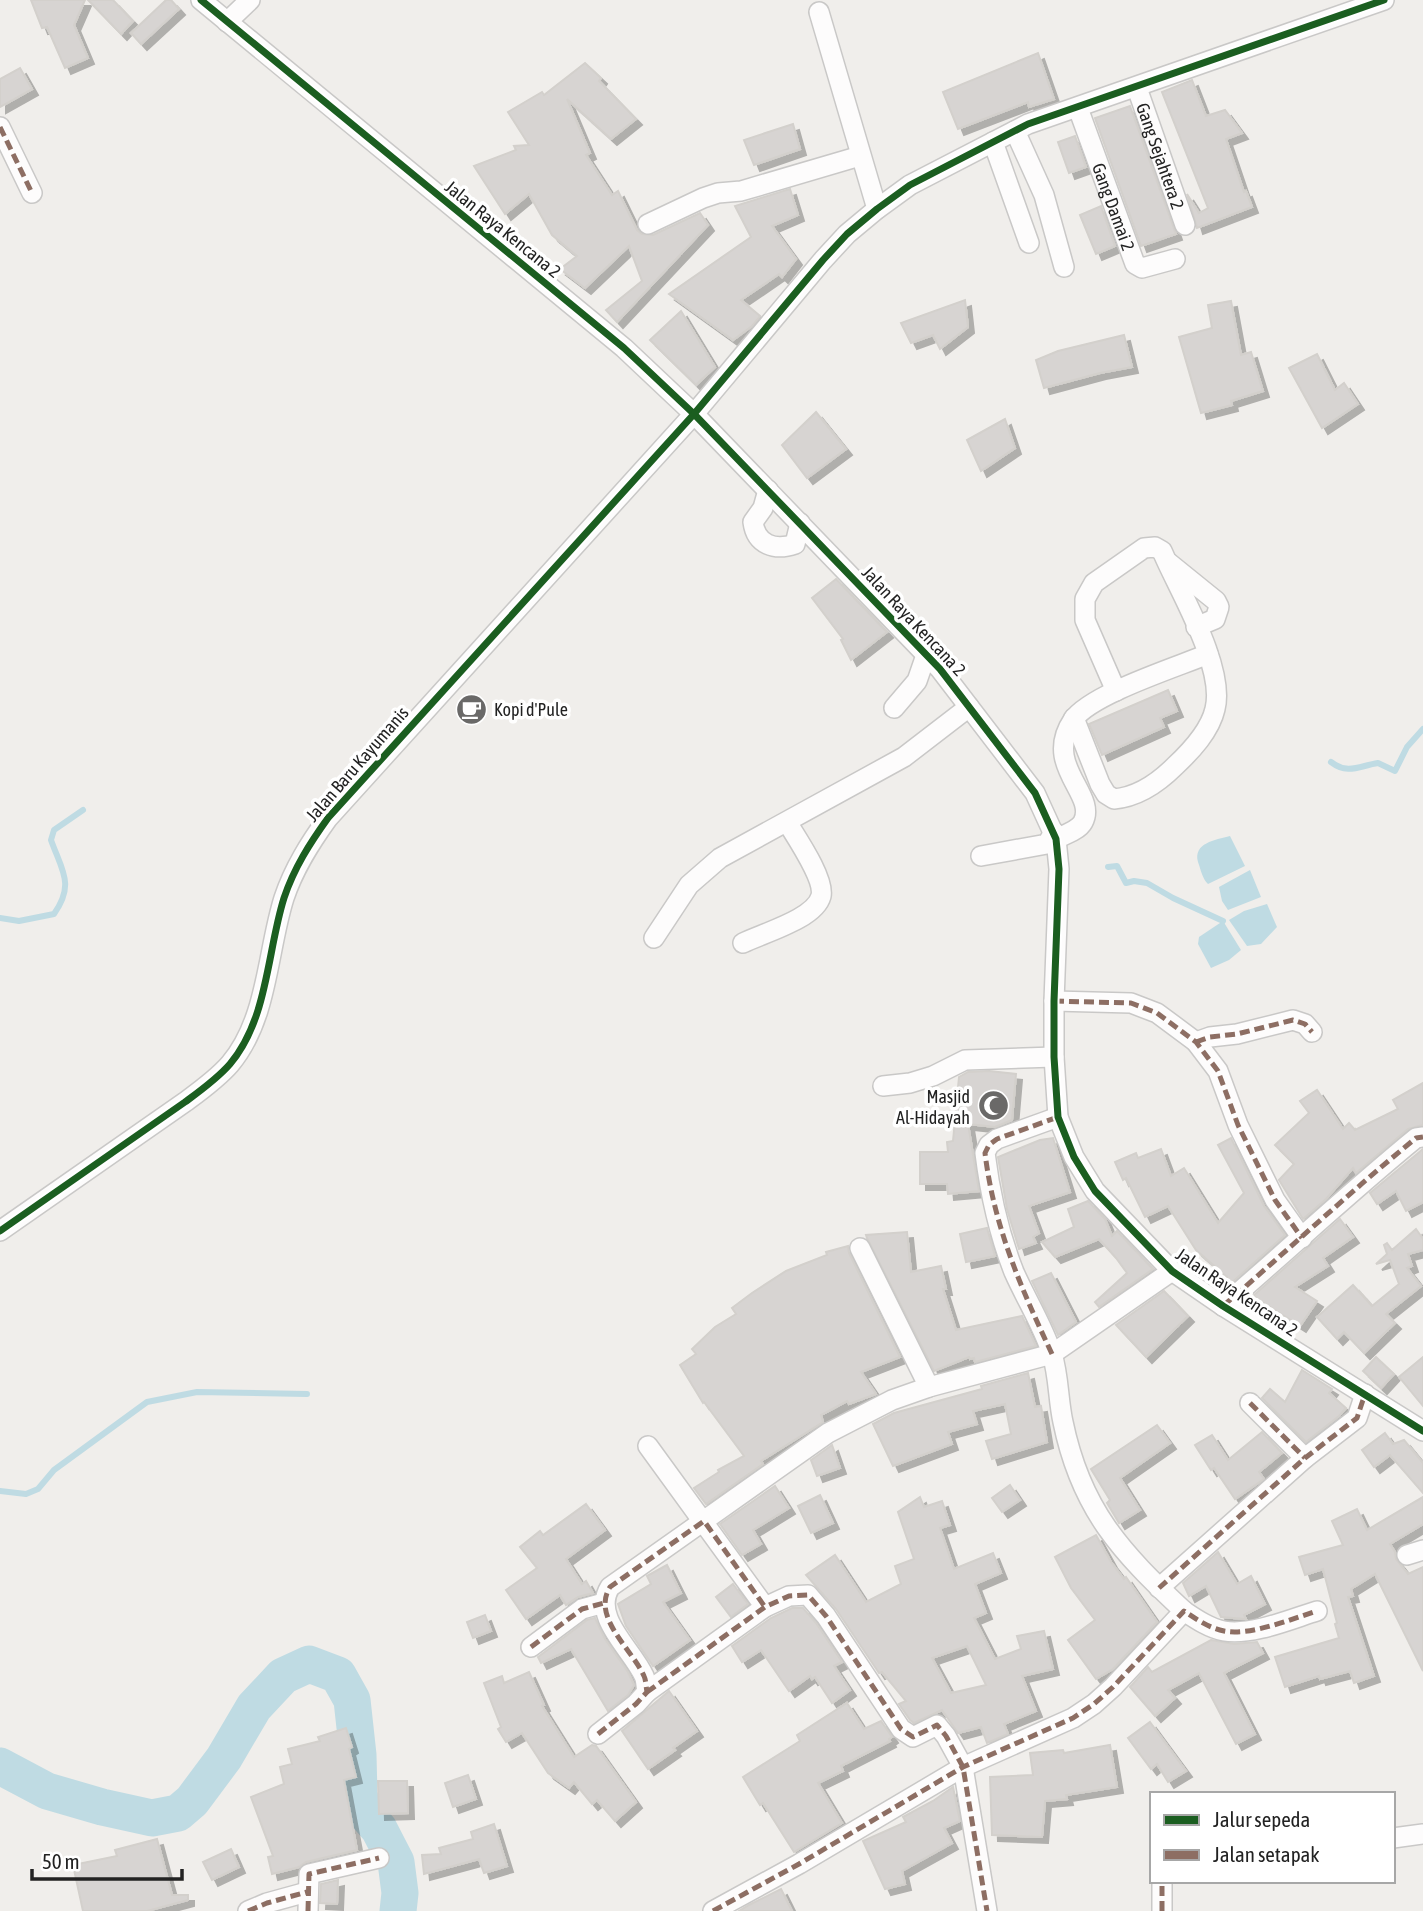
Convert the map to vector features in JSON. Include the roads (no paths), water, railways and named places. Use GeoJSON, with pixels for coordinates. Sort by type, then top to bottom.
{"type":"FeatureCollection","features":[{"type":"Feature","properties":{"kind":"street","name":"Jalan Raya Kencana 2"},"geometry":{"type":"LineString","coordinates":[[201,0],[624,348],[694,414],[926,654],[1025,779],[1045,811],[1055,836],[1059,869],[1054,1001],[1058,1117],[1074,1157],[1095,1191],[1171,1271],[1365,1394],[1418,1420]]}},
{"type":"Feature","properties":{"kind":"street"},"geometry":{"type":"LineString","coordinates":[[226,22],[250,0]]}},
{"type":"Feature","properties":{"kind":"street","name":"Jalan Baru Kayumanis"},"geometry":{"type":"LineString","coordinates":[[0,1231],[185,1102],[230,1064],[254,1021],[293,873],[307,847],[328,818],[694,414],[847,233],[910,185],[1015,131],[1384,0]]}},
{"type":"Feature","properties":{"kind":"street"},"geometry":{"type":"LineString","coordinates":[[819,12],[877,209]]}},
{"type":"Feature","properties":{"kind":"street","name":"Gang Sejahtera 2"},"geometry":{"type":"LineString","coordinates":[[1137,88],[1185,225]]}},
{"type":"Feature","properties":{"kind":"street","name":"Gang Damai 2"},"geometry":{"type":"LineString","coordinates":[[1078,108],[1135,264],[1142,268],[1175,259]]}},
{"type":"Feature","properties":{"kind":"street"},"geometry":{"type":"LineString","coordinates":[[0,127],[32,193]]}},
{"type":"Feature","properties":{"kind":"street"},"geometry":{"type":"LineString","coordinates":[[1015,131],[1044,195],[1064,267]]}},
{"type":"Feature","properties":{"kind":"street"},"geometry":{"type":"LineString","coordinates":[[993,142],[1029,243]]}},
{"type":"Feature","properties":{"kind":"street"},"geometry":{"type":"LineString","coordinates":[[648,224],[718,193],[741,191],[860,156]]}},
{"type":"Feature","properties":{"kind":"street"},"geometry":{"type":"LineString","coordinates":[[768,490],[763,508],[753,522],[754,530],[760,538],[777,549],[795,544],[800,523]]}},
{"type":"Feature","properties":{"kind":"street"},"geometry":{"type":"LineString","coordinates":[[1074,718],[1100,785],[1106,794],[1114,799],[1136,793],[1167,774],[1195,746],[1215,712],[1217,697],[1208,654],[1162,551],[1155,547],[1144,548],[1094,583],[1087,592],[1083,608],[1085,620],[1116,691]]}},
{"type":"Feature","properties":{"kind":"street"},"geometry":{"type":"LineString","coordinates":[[1167,562],[1216,601],[1219,607],[1215,619],[1196,627]]}},
{"type":"Feature","properties":{"kind":"street"},"geometry":{"type":"LineString","coordinates":[[894,708],[917,681],[926,654]]}},
{"type":"Feature","properties":{"kind":"street"},"geometry":{"type":"LineString","coordinates":[[981,856],[1047,844],[1055,836],[1080,825],[1085,815],[1083,802],[1062,751],[1062,742],[1074,718],[1116,691],[1208,654]]}},
{"type":"Feature","properties":{"kind":"street"},"geometry":{"type":"LineString","coordinates":[[654,938],[689,885],[720,858],[904,757],[970,707]]}},
{"type":"Feature","properties":{"kind":"street"},"geometry":{"type":"LineString","coordinates":[[743,943],[802,917],[814,908],[821,896],[820,884],[814,870],[787,822]]}},
{"type":"Feature","properties":{"kind":"street"},"geometry":{"type":"LineString","coordinates":[[1054,1001],[1131,1003],[1157,1013],[1196,1042],[1218,1071],[1238,1125],[1275,1200],[1302,1238]]}},
{"type":"Feature","properties":{"kind":"street"},"geometry":{"type":"LineString","coordinates":[[1196,1042],[1293,1020],[1305,1024],[1312,1031]]}},
{"type":"Feature","properties":{"kind":"street"},"geometry":{"type":"LineString","coordinates":[[883,1086],[910,1083],[933,1076],[965,1060],[1054,1057]]}},
{"type":"Feature","properties":{"kind":"street"},"geometry":{"type":"LineString","coordinates":[[1058,1117],[996,1139],[985,1153],[1003,1239],[1013,1268],[1052,1354],[1063,1423],[1087,1498],[1124,1553],[1184,1611],[1208,1626],[1224,1631],[1244,1632],[1317,1611]]}},
{"type":"Feature","properties":{"kind":"street"},"geometry":{"type":"LineString","coordinates":[[1223,1306],[1360,1184],[1416,1138],[1423,1137]]}},
{"type":"Feature","properties":{"kind":"street"},"geometry":{"type":"LineString","coordinates":[[860,1248],[929,1387]]}},
{"type":"Feature","properties":{"kind":"street"},"geometry":{"type":"LineString","coordinates":[[647,1692],[645,1677],[609,1620],[604,1603],[610,1587],[828,1433],[892,1400],[929,1387],[1052,1354],[1171,1271]]}},
{"type":"Feature","properties":{"kind":"street"},"geometry":{"type":"LineString","coordinates":[[1159,1588],[1305,1458],[1357,1418],[1365,1394]]}},
{"type":"Feature","properties":{"kind":"street"},"geometry":{"type":"LineString","coordinates":[[1250,1403],[1305,1458]]}},
{"type":"Feature","properties":{"kind":"street"},"geometry":{"type":"LineString","coordinates":[[648,1446],[765,1606]]}},
{"type":"Feature","properties":{"kind":"street"},"geometry":{"type":"LineString","coordinates":[[598,1734],[647,1692],[765,1606],[789,1596],[808,1595],[901,1729],[913,1737],[939,1725],[963,1767],[987,1911]]}},
{"type":"Feature","properties":{"kind":"street"},"geometry":{"type":"LineString","coordinates":[[531,1647],[582,1609],[604,1603]]}},
{"type":"Feature","properties":{"kind":"street"},"geometry":{"type":"LineString","coordinates":[[713,1911],[799,1864],[963,1767],[1051,1729],[1094,1704],[1184,1611]]}},
{"type":"Feature","properties":{"kind":"street"},"geometry":{"type":"LineString","coordinates":[[1395,1838],[1423,1834]]}},
{"type":"Feature","properties":{"kind":"street"},"geometry":{"type":"LineString","coordinates":[[248,1911],[267,1903],[308,1902],[308,1876],[312,1873],[379,1857]]}},
{"type":"Feature","properties":{"kind":"street"},"geometry":{"type":"LineString","coordinates":[[1162,1883],[1162,1911]]}},
{"type":"Feature","properties":{"kind":"water"},"geometry":{"type":"Polygon","coordinates":[[[1230,836],[1245,866],[1208,884],[1198,862],[1199,850],[1206,843],[1230,836]]]}},
{"type":"Feature","properties":{"kind":"water"},"geometry":{"type":"Polygon","coordinates":[[[1250,870],[1261,897],[1228,910],[1222,901],[1219,887],[1250,870]]]}},
{"type":"Feature","properties":{"kind":"water"},"geometry":{"type":"Polygon","coordinates":[[[1267,904],[1277,927],[1261,944],[1247,946],[1229,920],[1244,911],[1267,904]]]}},
{"type":"Feature","properties":{"kind":"water"},"geometry":{"type":"Polygon","coordinates":[[[1223,921],[1241,950],[1229,960],[1211,968],[1198,944],[1199,937],[1223,921]]]}},
{"type":"Feature","properties":{"kind":"waterway"},"geometry":{"type":"LineString","coordinates":[[1331,762],[1348,769],[1378,763],[1395,771],[1407,747],[1423,729]]}},
{"type":"Feature","properties":{"kind":"waterway"},"geometry":{"type":"LineString","coordinates":[[0,918],[19,921],[54,914],[65,886],[51,840],[54,830],[83,810]]}},
{"type":"Feature","properties":{"kind":"waterway"},"geometry":{"type":"LineString","coordinates":[[1108,867],[1117,866],[1126,883],[1147,883],[1223,921]]}},
{"type":"Feature","properties":{"kind":"waterway"},"geometry":{"type":"LineString","coordinates":[[0,1491],[26,1494],[38,1489],[54,1470],[147,1402],[197,1392],[307,1394]]}},
{"type":"Feature","properties":{"kind":"waterway"},"geometry":{"type":"LineString","coordinates":[[0,1766],[47,1791],[102,1807],[152,1818],[178,1813],[192,1801],[224,1758],[254,1707],[283,1676],[309,1664],[338,1675],[352,1700],[359,1795],[365,1813],[379,1829],[396,1862],[400,1893],[398,1911]]}},
{"type":"Feature","properties":{"kind":"place","name":"Kopi d'Pule"},"geometry":{"type":"Point","coordinates":[471,709]}},
{"type":"Feature","properties":{"kind":"place","name":"Masjid Al-Hidayah"},"geometry":{"type":"Point","coordinates":[993,1106]}}]}
